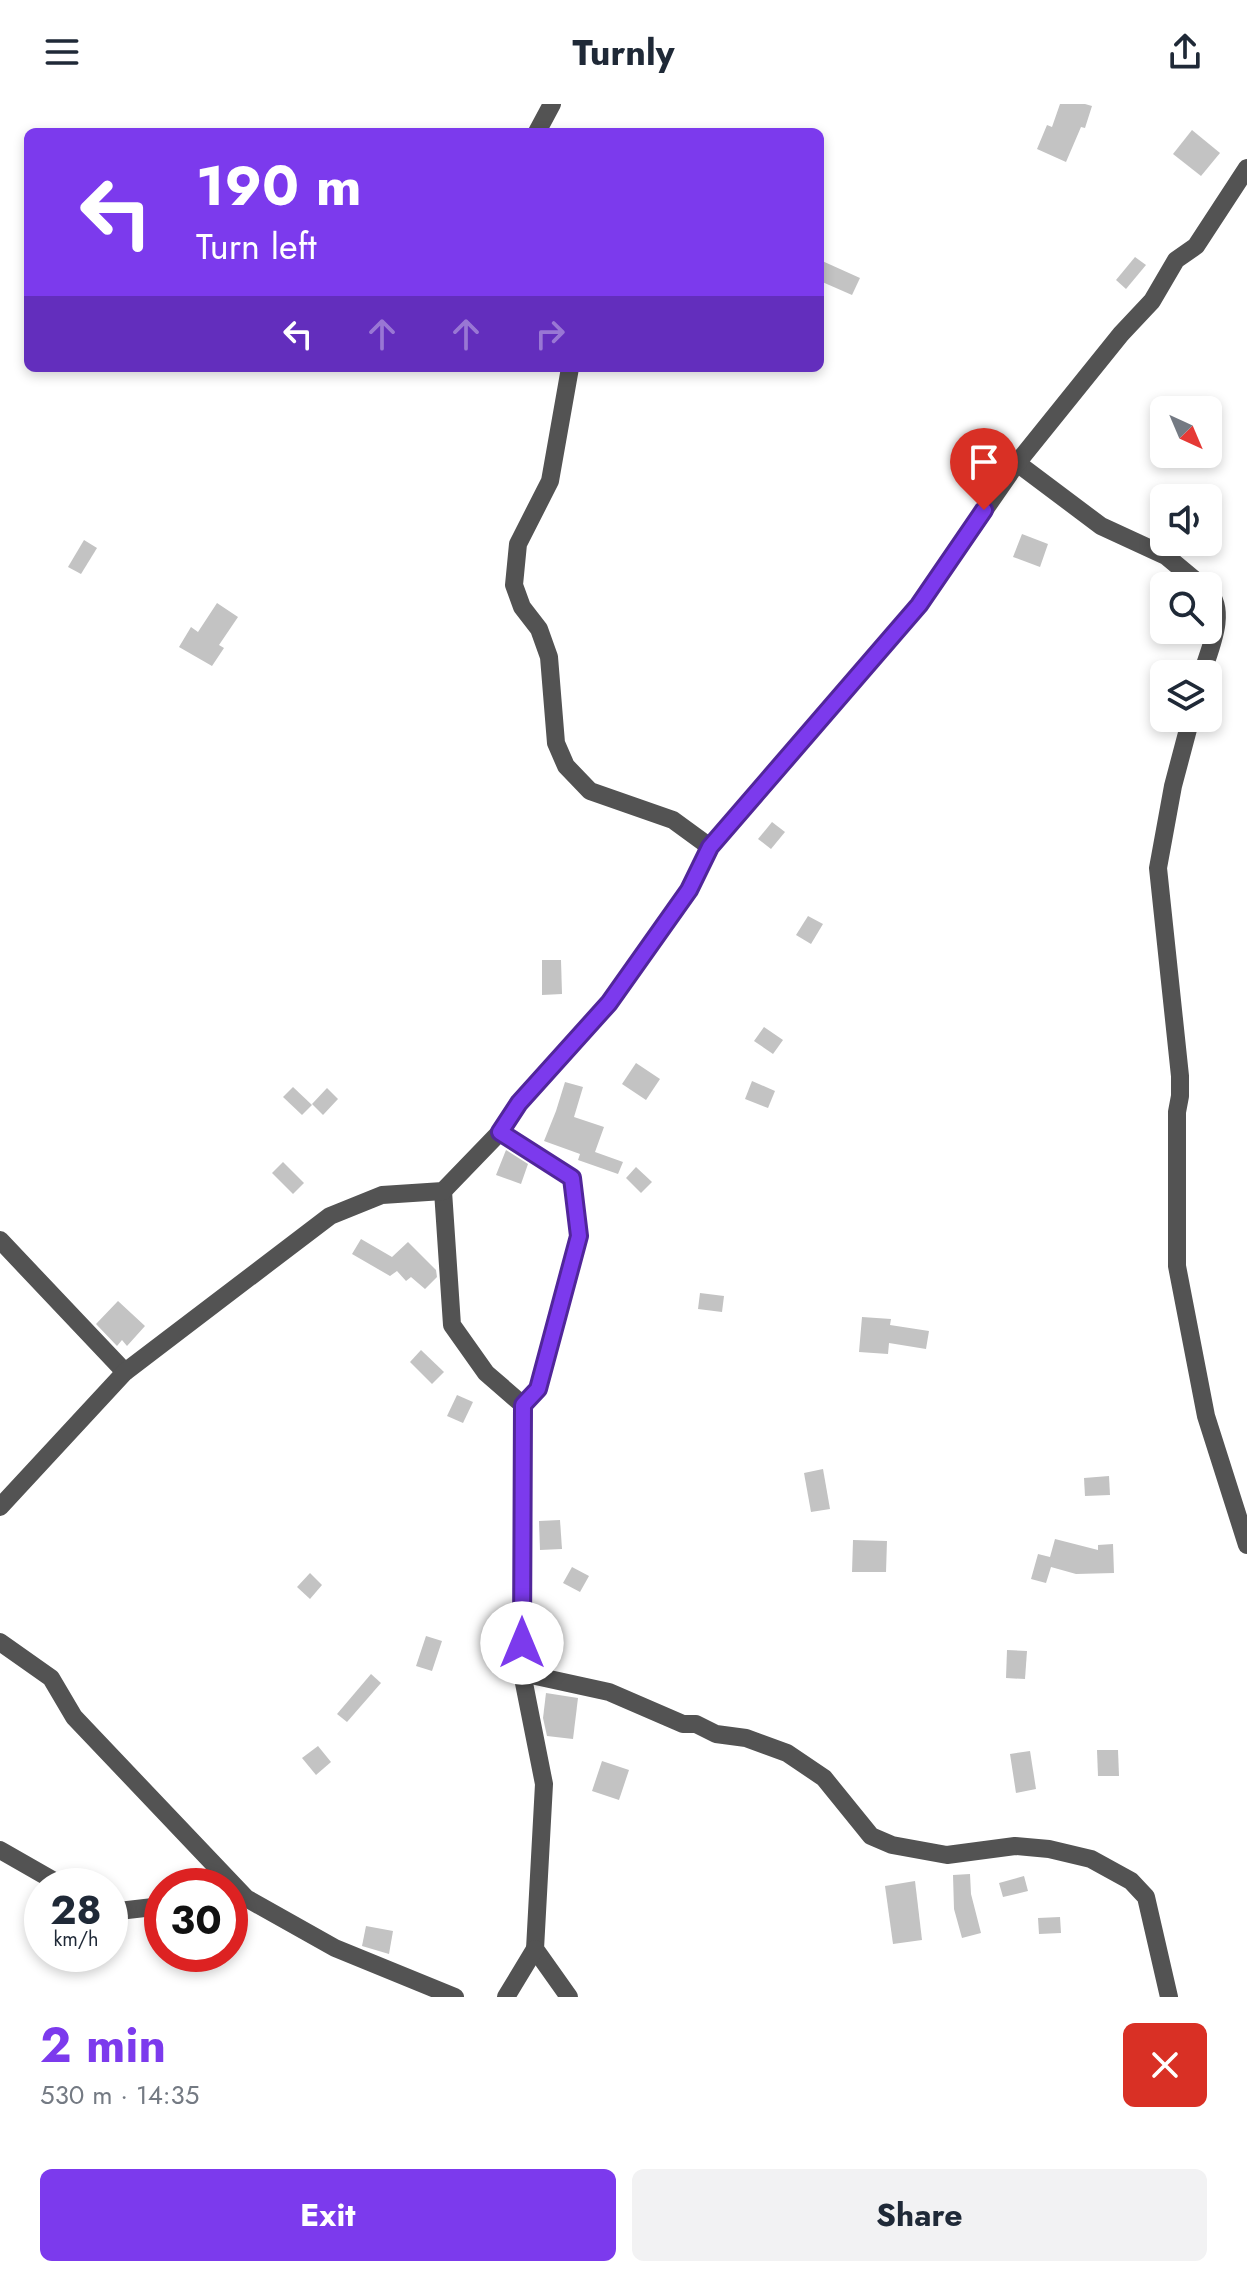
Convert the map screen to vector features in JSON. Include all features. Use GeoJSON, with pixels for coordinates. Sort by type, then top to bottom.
{"type":"FeatureCollection","features":[{"type":"Feature","properties":{"kind":"street"},"geometry":{"type":"LineString","coordinates":[[539,128],[552,104]]}},
{"type":"Feature","properties":{"kind":"street"},"geometry":{"type":"LineString","coordinates":[[0,1507],[125,1372],[330,1216],[382,1195],[443,1191],[500,1132],[519,1103],[609,1003],[689,890],[710,847],[919,605],[1017,463],[1121,334],[1152,301],[1176,260],[1196,246],[1247,168]]}},
{"type":"Feature","properties":{"kind":"street"},"geometry":{"type":"LineString","coordinates":[[569,372],[550,481],[518,544],[514,585],[522,607],[539,629],[549,657],[556,743],[566,766],[590,791],[673,820],[710,847]]}},
{"type":"Feature","properties":{"kind":"street"},"geometry":{"type":"LineString","coordinates":[[1017,463],[1101,526],[1166,556],[1185,572]]}},
{"type":"Feature","properties":{"kind":"street"},"geometry":{"type":"LineString","coordinates":[[1187,732],[1173,786],[1158,868],[1180,1076],[1177,1112],[1177,1266],[1206,1416],[1247,1545]]}},
{"type":"Feature","properties":{"kind":"street"},"geometry":{"type":"LineString","coordinates":[[500,1132],[572,1178],[579,1236],[538,1389],[523,1405],[522,1673],[544,1784],[535,1949],[506,1997]]}},
{"type":"Feature","properties":{"kind":"street"},"geometry":{"type":"LineString","coordinates":[[443,1191],[452,1325],[486,1373],[523,1405]]}},
{"type":"Feature","properties":{"kind":"street"},"geometry":{"type":"LineString","coordinates":[[0,1240],[125,1372]]}},
{"type":"Feature","properties":{"kind":"street"},"geometry":{"type":"LineString","coordinates":[[0,1642],[51,1678],[74,1717],[211,1868]]}},
{"type":"Feature","properties":{"kind":"street"},"geometry":{"type":"LineString","coordinates":[[522,1673],[609,1692],[683,1724],[696,1724],[716,1734],[746,1738],[787,1753],[824,1778],[871,1836],[892,1845],[947,1855],[1015,1846],[1049,1849],[1091,1859],[1131,1881],[1146,1897],[1169,1997]]}},
{"type":"Feature","properties":{"kind":"street"},"geometry":{"type":"LineString","coordinates":[[0,1850],[32,1868]]}},
{"type":"Feature","properties":{"kind":"street"},"geometry":{"type":"LineString","coordinates":[[248,1903],[335,1948],[455,1997]]}},
{"type":"Feature","properties":{"kind":"street"},"geometry":{"type":"LineString","coordinates":[[535,1949],[569,1997]]}},
{"type":"Feature","properties":{"kind":"building"},"geometry":{"type":"Polygon","coordinates":[[[1060,104],[1092,106],[1085,128],[1081,127],[1066,162],[1037,149],[1047,125],[1052,127],[1060,104]]]}},
{"type":"Feature","properties":{"kind":"building"},"geometry":{"type":"Polygon","coordinates":[[[1192,130],[1220,153],[1201,176],[1173,154],[1192,130]]]}},
{"type":"Feature","properties":{"kind":"building"},"geometry":{"type":"Polygon","coordinates":[[[1135,257],[1146,265],[1126,289],[1116,280],[1135,257]]]}},
{"type":"Feature","properties":{"kind":"building"},"geometry":{"type":"Polygon","coordinates":[[[824,262],[860,278],[852,295],[824,283],[824,262]]]}},
{"type":"Feature","properties":{"kind":"building"},"geometry":{"type":"Polygon","coordinates":[[[1022,534],[1048,544],[1040,567],[1013,557],[1022,534]]]}},
{"type":"Feature","properties":{"kind":"building"},"geometry":{"type":"Polygon","coordinates":[[[84,540],[97,548],[81,574],[68,567],[84,540]]]}},
{"type":"Feature","properties":{"kind":"building"},"geometry":{"type":"Polygon","coordinates":[[[217,603],[238,617],[219,645],[224,648],[212,666],[179,647],[191,627],[198,632],[217,603]]]}},
{"type":"Feature","properties":{"kind":"building"},"geometry":{"type":"Polygon","coordinates":[[[772,822],[785,832],[771,849],[758,839],[772,822]]]}},
{"type":"Feature","properties":{"kind":"building"},"geometry":{"type":"Polygon","coordinates":[[[808,916],[823,924],[811,944],[796,935],[808,916]]]}},
{"type":"Feature","properties":{"kind":"building"},"geometry":{"type":"Polygon","coordinates":[[[542,960],[561,960],[562,994],[542,995],[542,960]]]}},
{"type":"Feature","properties":{"kind":"building"},"geometry":{"type":"Polygon","coordinates":[[[764,1027],[783,1040],[773,1054],[754,1041],[764,1027]]]}},
{"type":"Feature","properties":{"kind":"building"},"geometry":{"type":"Polygon","coordinates":[[[636,1063],[660,1079],[646,1100],[622,1084],[636,1063]]]}},
{"type":"Feature","properties":{"kind":"building"},"geometry":{"type":"Polygon","coordinates":[[[752,1081],[775,1091],[768,1108],[745,1099],[752,1081]]]}},
{"type":"Feature","properties":{"kind":"building"},"geometry":{"type":"Polygon","coordinates":[[[565,1082],[583,1087],[574,1117],[604,1127],[595,1152],[623,1162],[618,1174],[578,1160],[580,1154],[544,1141],[565,1082]]]}},
{"type":"Feature","properties":{"kind":"building"},"geometry":{"type":"Polygon","coordinates":[[[293,1087],[312,1105],[302,1115],[283,1097],[293,1087]]]}},
{"type":"Feature","properties":{"kind":"building"},"geometry":{"type":"Polygon","coordinates":[[[327,1088],[338,1099],[323,1115],[312,1104],[327,1088]]]}},
{"type":"Feature","properties":{"kind":"building"},"geometry":{"type":"Polygon","coordinates":[[[506,1150],[528,1164],[521,1184],[496,1175],[506,1150]]]}},
{"type":"Feature","properties":{"kind":"building"},"geometry":{"type":"Polygon","coordinates":[[[283,1162],[304,1183],[293,1194],[272,1173],[283,1162]]]}},
{"type":"Feature","properties":{"kind":"building"},"geometry":{"type":"Polygon","coordinates":[[[636,1167],[652,1182],[641,1193],[626,1178],[636,1167]]]}},
{"type":"Feature","properties":{"kind":"building"},"geometry":{"type":"Polygon","coordinates":[[[361,1239],[392,1257],[408,1242],[436,1270],[437,1277],[425,1289],[411,1277],[406,1281],[397,1271],[390,1276],[352,1254],[361,1239]]]}},
{"type":"Feature","properties":{"kind":"building"},"geometry":{"type":"Polygon","coordinates":[[[700,1293],[724,1296],[722,1312],[698,1309],[700,1293]]]}},
{"type":"Feature","properties":{"kind":"building"},"geometry":{"type":"Polygon","coordinates":[[[118,1301],[145,1326],[127,1346],[122,1340],[117,1346],[96,1324],[118,1301]]]}},
{"type":"Feature","properties":{"kind":"building"},"geometry":{"type":"Polygon","coordinates":[[[862,1317],[891,1319],[890,1325],[929,1331],[926,1349],[889,1343],[888,1354],[859,1352],[862,1317]]]}},
{"type":"Feature","properties":{"kind":"building"},"geometry":{"type":"Polygon","coordinates":[[[421,1350],[444,1372],[432,1384],[410,1362],[421,1350]]]}},
{"type":"Feature","properties":{"kind":"building"},"geometry":{"type":"Polygon","coordinates":[[[457,1395],[473,1402],[463,1423],[447,1416],[457,1395]]]}},
{"type":"Feature","properties":{"kind":"building"},"geometry":{"type":"Polygon","coordinates":[[[823,1469],[830,1509],[811,1512],[804,1473],[823,1469]]]}},
{"type":"Feature","properties":{"kind":"building"},"geometry":{"type":"Polygon","coordinates":[[[1109,1476],[1110,1495],[1085,1496],[1084,1478],[1109,1476]]]}},
{"type":"Feature","properties":{"kind":"building"},"geometry":{"type":"Polygon","coordinates":[[[560,1520],[562,1549],[540,1550],[539,1521],[560,1520]]]}},
{"type":"Feature","properties":{"kind":"building"},"geometry":{"type":"Polygon","coordinates":[[[1055,1539],[1098,1550],[1098,1545],[1113,1544],[1114,1573],[1076,1574],[1051,1567],[1046,1583],[1031,1579],[1038,1554],[1050,1557],[1055,1539]]]}},
{"type":"Feature","properties":{"kind":"building"},"geometry":{"type":"Polygon","coordinates":[[[853,1540],[887,1541],[886,1572],[852,1572],[853,1540]]]}},
{"type":"Feature","properties":{"kind":"building"},"geometry":{"type":"Polygon","coordinates":[[[572,1567],[589,1576],[580,1592],[563,1583],[572,1567]]]}},
{"type":"Feature","properties":{"kind":"building"},"geometry":{"type":"Polygon","coordinates":[[[310,1573],[322,1585],[310,1599],[297,1587],[310,1573]]]}},
{"type":"Feature","properties":{"kind":"building"},"geometry":{"type":"Polygon","coordinates":[[[426,1636],[442,1641],[432,1671],[416,1666],[426,1636]]]}},
{"type":"Feature","properties":{"kind":"building"},"geometry":{"type":"Polygon","coordinates":[[[1007,1650],[1027,1651],[1025,1679],[1006,1678],[1007,1650]]]}},
{"type":"Feature","properties":{"kind":"building"},"geometry":{"type":"Polygon","coordinates":[[[371,1674],[381,1683],[347,1722],[337,1714],[371,1674]]]}},
{"type":"Feature","properties":{"kind":"building"},"geometry":{"type":"Polygon","coordinates":[[[546,1693],[578,1698],[573,1739],[547,1736],[543,1718],[546,1693]]]}},
{"type":"Feature","properties":{"kind":"building"},"geometry":{"type":"Polygon","coordinates":[[[318,1746],[331,1762],[316,1775],[302,1758],[318,1746]]]}},
{"type":"Feature","properties":{"kind":"building"},"geometry":{"type":"Polygon","coordinates":[[[1097,1750],[1118,1750],[1119,1776],[1098,1776],[1097,1750]]]}},
{"type":"Feature","properties":{"kind":"building"},"geometry":{"type":"Polygon","coordinates":[[[1030,1751],[1036,1789],[1016,1793],[1010,1754],[1030,1751]]]}},
{"type":"Feature","properties":{"kind":"building"},"geometry":{"type":"Polygon","coordinates":[[[602,1761],[629,1770],[619,1800],[592,1791],[602,1761]]]}},
{"type":"Feature","properties":{"kind":"building"},"geometry":{"type":"Polygon","coordinates":[[[970,1874],[971,1894],[981,1933],[962,1938],[954,1909],[953,1875],[970,1874]]]}},
{"type":"Feature","properties":{"kind":"building"},"geometry":{"type":"Polygon","coordinates":[[[1024,1876],[1028,1891],[1003,1897],[999,1883],[1024,1876]]]}},
{"type":"Feature","properties":{"kind":"building"},"geometry":{"type":"Polygon","coordinates":[[[915,1881],[922,1940],[893,1944],[885,1886],[915,1881]]]}},
{"type":"Feature","properties":{"kind":"building"},"geometry":{"type":"Polygon","coordinates":[[[1060,1917],[1061,1933],[1039,1934],[1038,1918],[1060,1917]]]}},
{"type":"Feature","properties":{"kind":"building"},"geometry":{"type":"Polygon","coordinates":[[[366,1926],[393,1931],[389,1954],[362,1946],[366,1926]]]}},
{"type":"Feature","properties":{"kind":"route"},"geometry":{"type":"LineString","coordinates":[[522,1643],[523,1405],[538,1389],[579,1236],[572,1178],[500,1132],[519,1103],[609,1003],[689,890],[710,847],[919,605],[984,510]]}}]}
